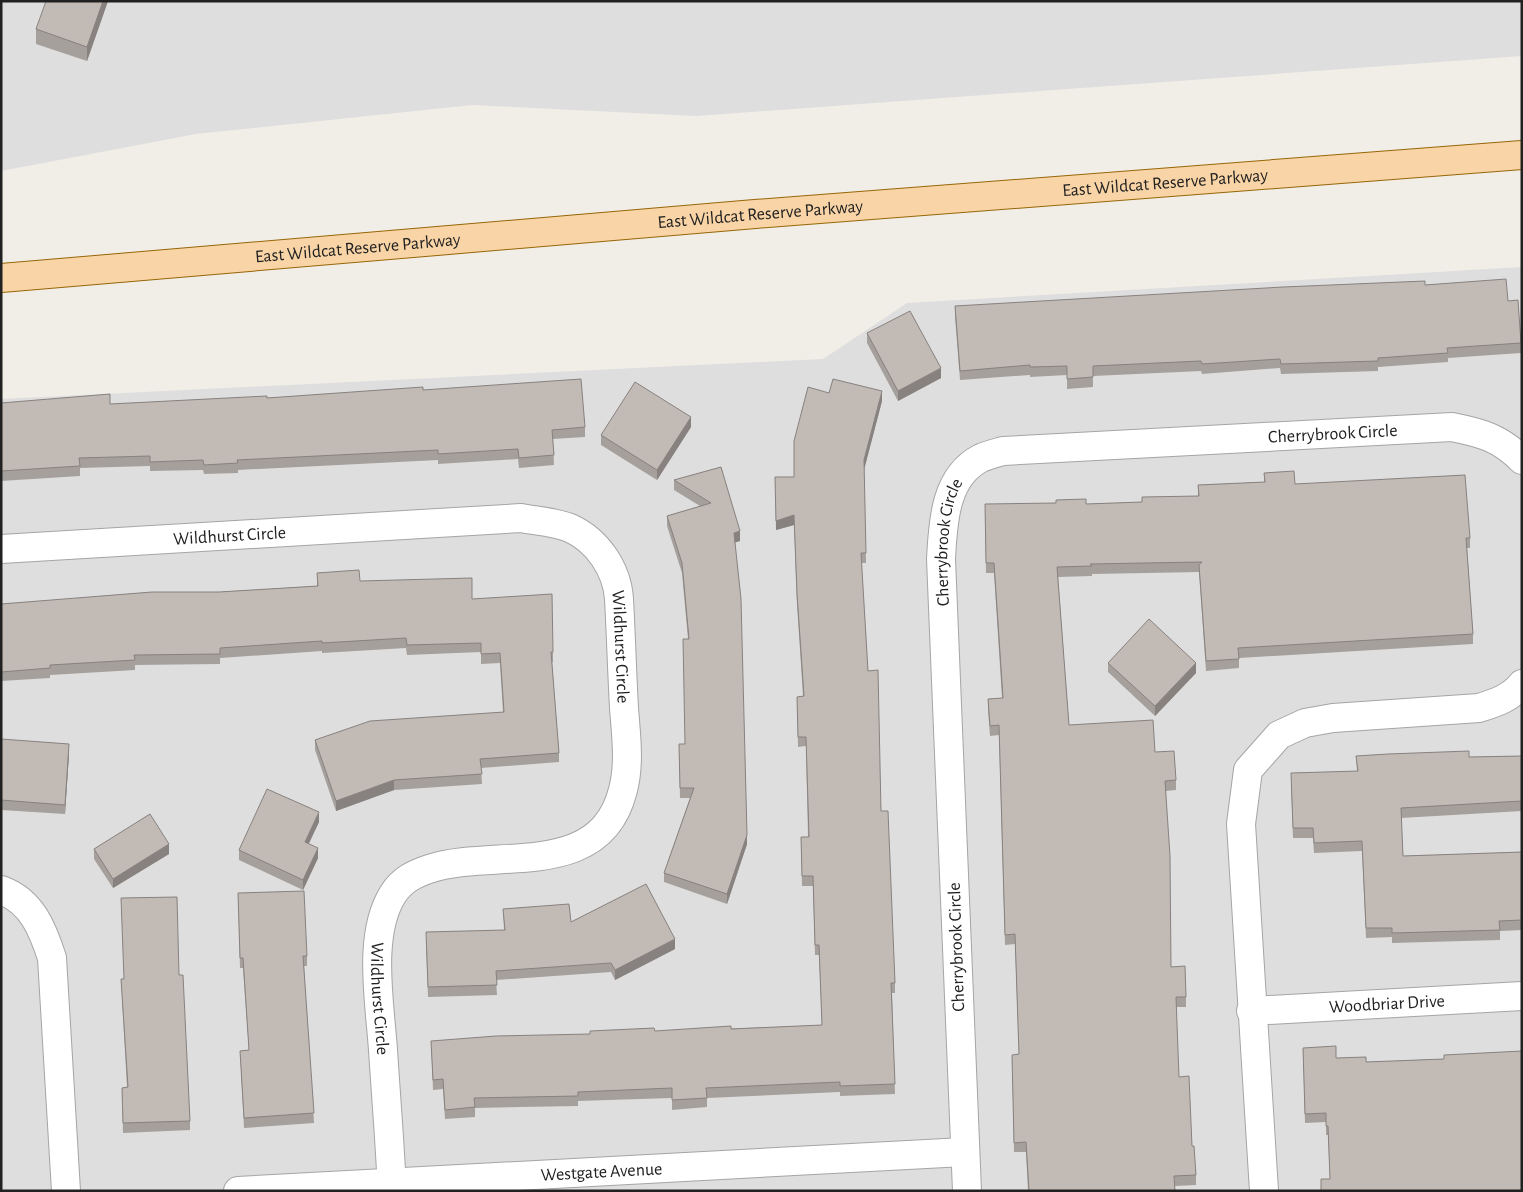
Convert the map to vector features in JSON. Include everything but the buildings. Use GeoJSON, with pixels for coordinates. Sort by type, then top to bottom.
{"type":"FeatureCollection","features":[{"type":"Feature","properties":{"kind":"main road","name":"East Wildcat Reserve Parkway"},"geometry":{"type":"LineString","coordinates":[[1,278],[754,214],[1522,155]]}},
{"type":"Feature","properties":{"kind":"street","name":"Cherrybrook Circle"},"geometry":{"type":"LineString","coordinates":[[967,1191],[941,559],[943,521],[950,494],[962,474],[980,459],[1004,451],[1452,427],[1482,432],[1509,446],[1522,460]]}},
{"type":"Feature","properties":{"kind":"street","name":"Wildhurst Circle"},"geometry":{"type":"LineString","coordinates":[[1,549],[521,518],[569,528],[591,541],[607,561],[618,589],[627,760],[623,790],[612,817],[597,836],[579,848],[553,854],[449,862],[410,875],[394,893],[383,914],[377,965],[392,1186]]}},
{"type":"Feature","properties":{"kind":"street"},"geometry":{"type":"LineString","coordinates":[[1264,1191],[1251,1012],[1242,824],[1248,770],[1279,735],[1305,723],[1333,718],[1479,708],[1500,701],[1517,690],[1522,684]]}},
{"type":"Feature","properties":{"kind":"street"},"geometry":{"type":"LineString","coordinates":[[1,890],[28,908],[43,929],[52,958],[66,1191]]}},
{"type":"Feature","properties":{"kind":"street","name":"Woodbriar Drive"},"geometry":{"type":"LineString","coordinates":[[1251,1012],[1522,996]]}},
{"type":"Feature","properties":{"kind":"street","name":"Westgate Avenue"},"geometry":{"type":"LineString","coordinates":[[238,1191],[392,1186],[964,1152]]}},
{"type":"Feature","properties":{"kind":"shaded area"},"geometry":{"type":"Polygon","coordinates":[[[1,1],[1522,1],[1522,56],[696,116],[472,105],[196,134],[1,171],[1,1]]]}},
{"type":"Feature","properties":{"kind":"shaded area"},"geometry":{"type":"Polygon","coordinates":[[[1522,267],[1522,1191],[1,1191],[1,399],[823,359],[907,303],[1522,267]]]}}]}
